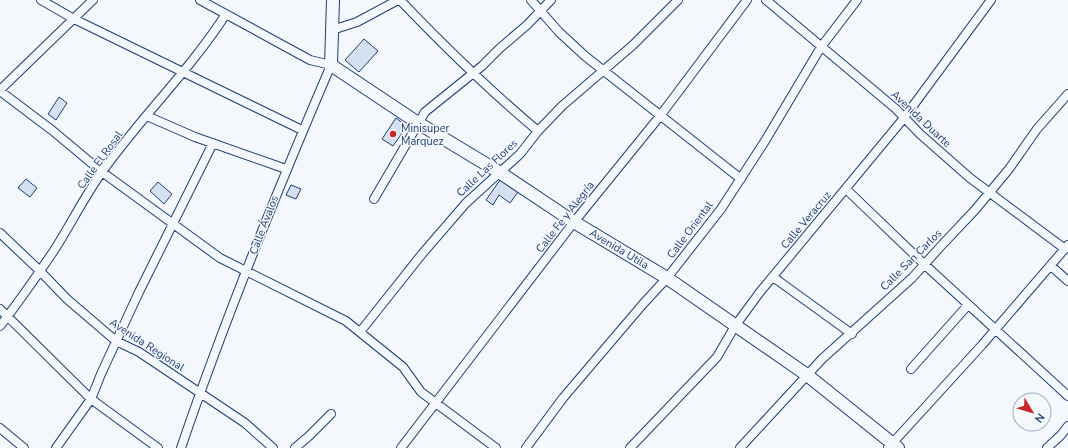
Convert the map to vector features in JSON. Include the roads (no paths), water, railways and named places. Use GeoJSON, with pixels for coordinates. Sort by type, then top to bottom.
{"type":"FeatureCollection","features":[{"type":"Feature","properties":{"kind":"street"},"geometry":{"type":"LineString","coordinates":[[41,0],[74,19],[302,130]]}},
{"type":"Feature","properties":{"kind":"street"},"geometry":{"type":"LineString","coordinates":[[93,0],[0,90],[53,131],[102,172],[220,258],[346,321],[403,368],[422,392],[496,448]]}},
{"type":"Feature","properties":{"kind":"street"},"geometry":{"type":"LineString","coordinates":[[200,0],[310,60],[331,64]]}},
{"type":"Feature","properties":{"kind":"street","name":"Calle Ávalos"},"geometry":{"type":"LineString","coordinates":[[181,448],[246,271],[302,130],[331,64],[333,0]]}},
{"type":"Feature","properties":{"kind":"street"},"geometry":{"type":"LineString","coordinates":[[332,30],[357,22],[399,0],[439,41],[498,97],[538,131]]}},
{"type":"Feature","properties":{"kind":"street"},"geometry":{"type":"LineString","coordinates":[[531,0],[559,32],[602,70],[741,180]]}},
{"type":"Feature","properties":{"kind":"street"},"geometry":{"type":"LineString","coordinates":[[374,199],[425,112],[473,73],[527,25],[551,0]]}},
{"type":"Feature","properties":{"kind":"street","name":"Calle Las Flores"},"geometry":{"type":"LineString","coordinates":[[360,332],[422,254],[466,202],[520,154],[538,131],[562,106],[633,44],[678,0]]}},
{"type":"Feature","properties":{"kind":"street","name":"Calle Fe y Alegría"},"geometry":{"type":"LineString","coordinates":[[400,448],[574,222],[660,116],[747,0]]}},
{"type":"Feature","properties":{"kind":"street","name":"Avenida Duarte"},"geometry":{"type":"LineString","coordinates":[[766,0],[896,109],[920,134],[959,168],[990,193],[1066,247]]}},
{"type":"Feature","properties":{"kind":"street","name":"Calle Oriental"},"geometry":{"type":"LineString","coordinates":[[526,448],[563,398],[667,278],[720,209],[741,180],[821,47],[857,0]]}},
{"type":"Feature","properties":{"kind":"street","name":"Calle Veracruz"},"geometry":{"type":"LineString","coordinates":[[630,448],[717,357],[735,326],[773,277],[904,118],[991,0]]}},
{"type":"Feature","properties":{"kind":"street","name":"Calle El Rosal"},"geometry":{"type":"LineString","coordinates":[[0,326],[53,252],[76,212],[102,172],[182,72],[196,57],[226,14]]}},
{"type":"Feature","properties":{"kind":"street","name":"Avenida Utila"},"geometry":{"type":"LineString","coordinates":[[331,64],[418,123],[499,172],[574,222],[667,278],[807,375],[893,447]]}},
{"type":"Feature","properties":{"kind":"street","name":"Calle San Carlos"},"geometry":{"type":"LineString","coordinates":[[740,448],[822,359],[852,334],[878,308],[912,278],[990,193],[1037,129],[1068,94]]}},
{"type":"Feature","properties":{"kind":"street"},"geometry":{"type":"LineString","coordinates":[[147,116],[213,143],[286,169]]}},
{"type":"Feature","properties":{"kind":"street"},"geometry":{"type":"LineString","coordinates":[[56,448],[91,399],[116,341],[172,223],[213,143]]}},
{"type":"Feature","properties":{"kind":"street"},"geometry":{"type":"LineString","coordinates":[[846,189],[924,264],[1068,396]]}},
{"type":"Feature","properties":{"kind":"street","name":"Avenida Regional"},"geometry":{"type":"LineString","coordinates":[[0,233],[39,270],[66,299],[116,341],[139,352],[245,423],[273,448]]}},
{"type":"Feature","properties":{"kind":"street"},"geometry":{"type":"LineString","coordinates":[[893,447],[1066,247]]}},
{"type":"Feature","properties":{"kind":"street"},"geometry":{"type":"LineString","coordinates":[[1051,266],[1068,280]]}},
{"type":"Feature","properties":{"kind":"street"},"geometry":{"type":"LineString","coordinates":[[773,277],[852,334]]}},
{"type":"Feature","properties":{"kind":"street"},"geometry":{"type":"LineString","coordinates":[[910,369],[968,305]]}},
{"type":"Feature","properties":{"kind":"street"},"geometry":{"type":"LineString","coordinates":[[0,309],[91,399],[158,448]]}},
{"type":"Feature","properties":{"kind":"street"},"geometry":{"type":"LineString","coordinates":[[295,448],[331,414]]}},
{"type":"Feature","properties":{"kind":"street"},"geometry":{"type":"LineString","coordinates":[[1047,448],[1068,426]]}},
{"type":"Feature","properties":{"kind":"street"},"geometry":{"type":"LineString","coordinates":[[0,428],[24,448]]}},
{"type":"Feature","properties":{"kind":"place","name":"Minisuper Marquez"},"geometry":{"type":"Point","coordinates":[393,134]}}]}
